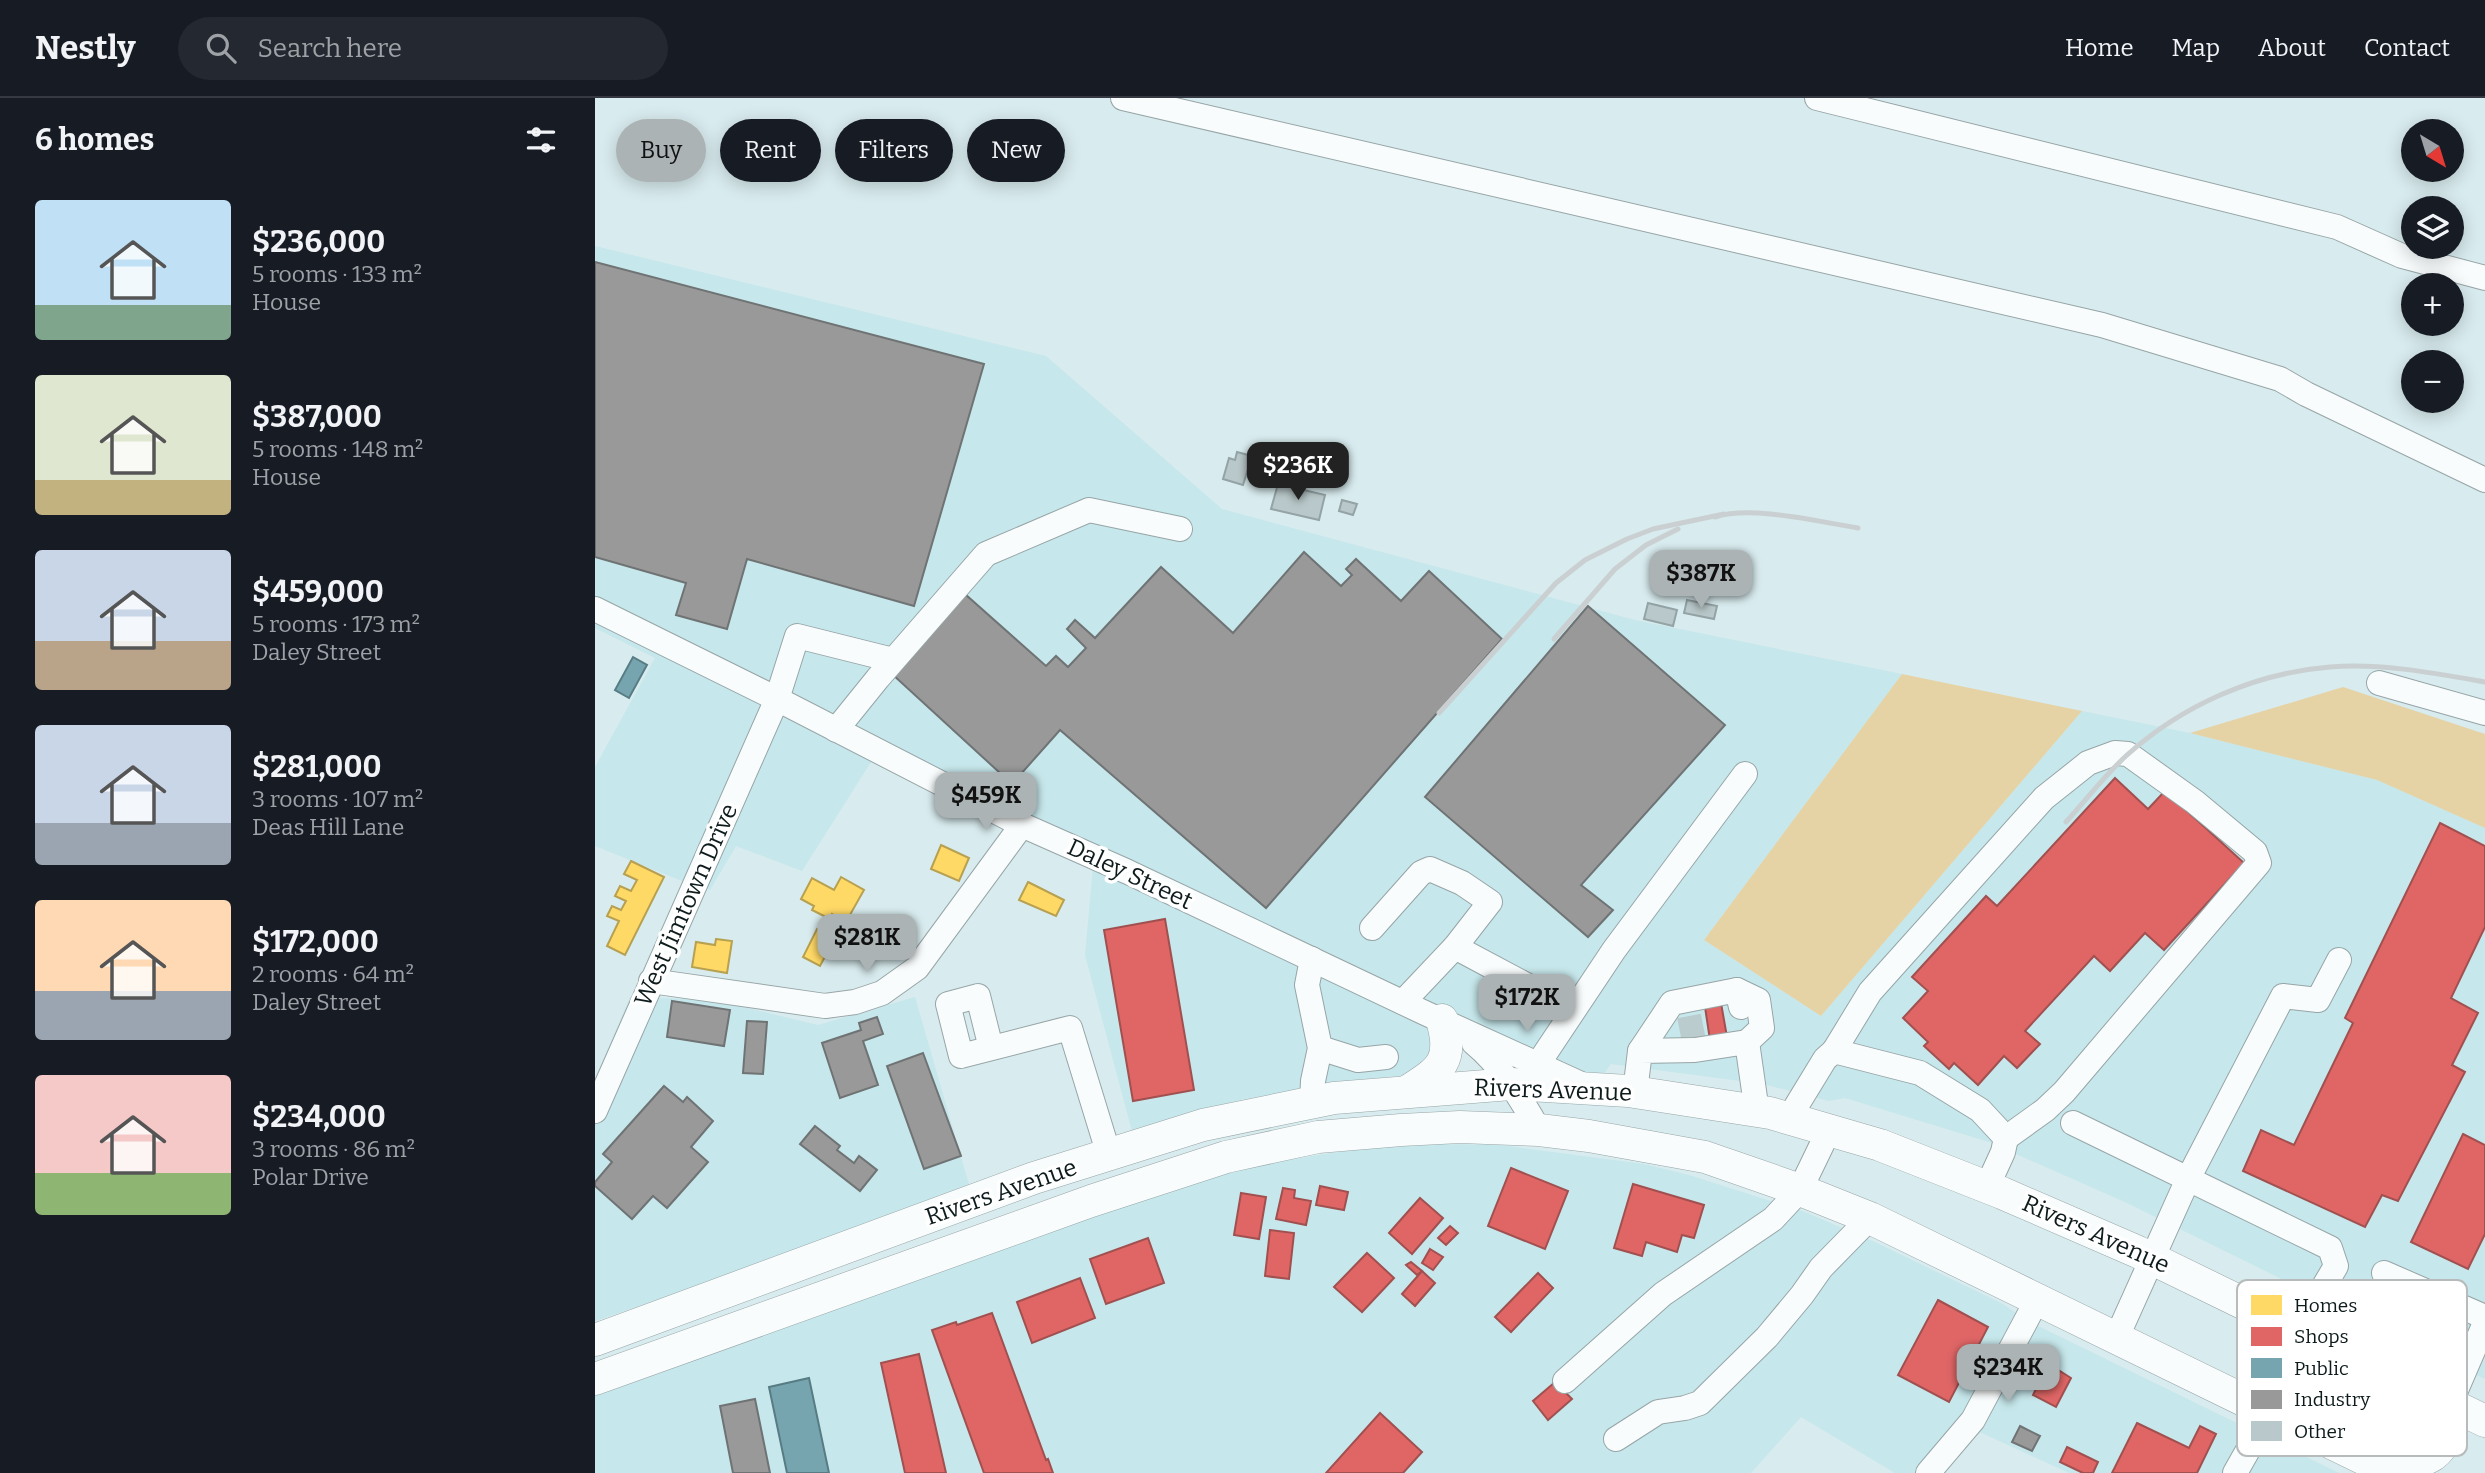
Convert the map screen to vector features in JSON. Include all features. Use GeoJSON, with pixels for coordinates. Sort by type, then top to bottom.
{"type":"FeatureCollection","features":[{"type":"Feature","properties":{"kind":"main road"},"geometry":{"type":"LineString","coordinates":[[1407,1092],[1441,1066],[1447,1052],[1447,1037],[1442,1020]]}},
{"type":"Feature","properties":{"kind":"main road","name":"Rivers Avenue"},"geometry":{"type":"LineString","coordinates":[[595,1340],[1034,1178],[1203,1125],[1334,1098],[1511,1084],[1635,1092],[1757,1112],[1789,1118],[1880,1145],[1987,1187],[2153,1259],[2237,1300]]}},
{"type":"Feature","properties":{"kind":"main road","name":"Rivers Avenue"},"geometry":{"type":"LineString","coordinates":[[595,1379],[1091,1201],[1226,1157],[1318,1138],[1401,1130],[1460,1128],[1539,1130],[1705,1157],[1870,1218],[2237,1398]]}},
{"type":"Feature","properties":{"kind":"main road","name":"Rivers Avenue"},"geometry":{"type":"LineString","coordinates":[[2467,1412],[2485,1421]]}},
{"type":"Feature","properties":{"kind":"main road"},"geometry":{"type":"LineString","coordinates":[[2467,1425],[2485,1441]]}},
{"type":"Feature","properties":{"kind":"main road","name":"Rivers Avenue"},"geometry":{"type":"LineString","coordinates":[[2358,1456],[2393,1473]]}},
{"type":"Feature","properties":{"kind":"main road"},"geometry":{"type":"LineString","coordinates":[[2402,1456],[2411,1460],[2426,1460],[2430,1456]]}},
{"type":"Feature","properties":{"kind":"street"},"geometry":{"type":"LineString","coordinates":[[1123,98],[2102,325],[2280,379],[2485,480]]}},
{"type":"Feature","properties":{"kind":"street"},"geometry":{"type":"LineString","coordinates":[[1817,98],[2337,227],[2402,256],[2485,278]]}},
{"type":"Feature","properties":{"kind":"street"},"geometry":{"type":"LineString","coordinates":[[837,730],[893,660],[986,554],[1089,510],[1179,529]]}},
{"type":"Feature","properties":{"kind":"street","name":"Daley Street"},"geometry":{"type":"LineString","coordinates":[[595,609],[1022,825],[1593,1089]]}},
{"type":"Feature","properties":{"kind":"street","name":"West Jimtown Drive"},"geometry":{"type":"LineString","coordinates":[[595,1111],[777,699],[797,636],[893,660]]}},
{"type":"Feature","properties":{"kind":"street"},"geometry":{"type":"LineString","coordinates":[[2379,683],[2485,713]]}},
{"type":"Feature","properties":{"kind":"street"},"geometry":{"type":"LineString","coordinates":[[1789,1118],[1870,992],[2044,798],[2088,763],[2115,753],[2128,754],[2195,802],[2255,852],[2259,863],[2064,1092],[2045,1110],[2006,1138],[2003,1152],[1987,1187]]}},
{"type":"Feature","properties":{"kind":"street"},"geometry":{"type":"LineString","coordinates":[[1538,1064],[1614,950],[1745,774]]}},
{"type":"Feature","properties":{"kind":"street"},"geometry":{"type":"LineString","coordinates":[[651,981],[825,1006],[855,1002],[882,993],[917,968],[1022,825]]}},
{"type":"Feature","properties":{"kind":"street"},"geometry":{"type":"LineString","coordinates":[[1372,928],[1421,873],[1430,869],[1462,883],[1490,902],[1455,947],[1403,1002]]}},
{"type":"Feature","properties":{"kind":"street"},"geometry":{"type":"LineString","coordinates":[[1455,947],[1573,1010]]}},
{"type":"Feature","properties":{"kind":"street"},"geometry":{"type":"LineString","coordinates":[[1312,959],[1307,985],[1320,1048],[1312,1102]]}},
{"type":"Feature","properties":{"kind":"street"},"geometry":{"type":"LineString","coordinates":[[2116,1339],[2188,1179],[2283,996],[2318,1000],[2339,960]]}},
{"type":"Feature","properties":{"kind":"street"},"geometry":{"type":"LineString","coordinates":[[1635,1092],[1640,1051],[1672,1003],[1687,1008],[1739,998],[1758,1000],[1762,1028],[1746,1037],[1640,1051]]}},
{"type":"Feature","properties":{"kind":"street","name":"Daley Street"},"geometry":{"type":"LineString","coordinates":[[1442,1020],[1493,1059],[1539,1130]]}},
{"type":"Feature","properties":{"kind":"street"},"geometry":{"type":"LineString","coordinates":[[991,1048],[1070,1028],[1109,1155]]}},
{"type":"Feature","properties":{"kind":"street"},"geometry":{"type":"LineString","coordinates":[[1746,1037],[1757,1112]]}},
{"type":"Feature","properties":{"kind":"street"},"geometry":{"type":"LineString","coordinates":[[1320,1048],[1358,1060],[1386,1057]]}},
{"type":"Feature","properties":{"kind":"street"},"geometry":{"type":"LineString","coordinates":[[1834,1051],[1920,1073],[1980,1110],[2006,1138]]}},
{"type":"Feature","properties":{"kind":"street"},"geometry":{"type":"LineString","coordinates":[[2073,1123],[2330,1248],[2336,1266],[2328,1280]]}},
{"type":"Feature","properties":{"kind":"street"},"geometry":{"type":"LineString","coordinates":[[1565,1381],[1663,1294],[1773,1219],[1800,1190],[1829,1130]]}},
{"type":"Feature","properties":{"kind":"street"},"geometry":{"type":"LineString","coordinates":[[1616,1440],[1658,1412],[1685,1408],[1700,1402],[1767,1337],[1821,1268],[1870,1218]]}},
{"type":"Feature","properties":{"kind":"street"},"geometry":{"type":"LineString","coordinates":[[2384,1273],[2400,1280]]}},
{"type":"Feature","properties":{"kind":"street"},"geometry":{"type":"LineString","coordinates":[[1928,1473],[1973,1420],[2037,1300]]}},
{"type":"Feature","properties":{"kind":"street"},"geometry":{"type":"LineString","coordinates":[[2467,1309],[2485,1317]]}},
{"type":"Feature","properties":{"kind":"street"},"geometry":{"type":"LineString","coordinates":[[2467,1350],[2485,1323]]}},
{"type":"Feature","properties":{"kind":"street"},"geometry":{"type":"LineString","coordinates":[[2235,1473],[2245,1456]]}},
{"type":"Feature","properties":{"kind":"shaded area"},"geometry":{"type":"Polygon","coordinates":[[[595,246],[1046,356],[1222,509],[1635,620],[1902,674],[1704,940],[1821,1016],[2082,711],[2190,733],[2377,780],[2485,828],[2485,1379],[2467,1370],[2467,1280],[2284,1280],[2127,1203],[1989,1142],[1845,1098],[1829,1101],[1763,1084],[1611,1064],[1593,1089],[1425,1013],[1433,1052],[1409,1075],[1355,1080],[1239,1100],[1132,1131],[1085,955],[1094,856],[878,751],[802,871],[736,846],[710,890],[595,846],[595,767],[655,658],[595,628],[595,246]]]}},
{"type":"Feature","properties":{"kind":"shaded area"},"geometry":{"type":"Polygon","coordinates":[[[1902,674],[2082,711],[1821,1016],[1704,940],[1902,674]]]}},
{"type":"Feature","properties":{"kind":"shaded area"},"geometry":{"type":"Polygon","coordinates":[[[2343,687],[2485,734],[2485,828],[2377,780],[2190,733],[2343,687]]]}},
{"type":"Feature","properties":{"kind":"shaded area"},"geometry":{"type":"Polygon","coordinates":[[[630,997],[714,1000],[818,1025],[915,997],[970,1188],[791,1254],[595,1321],[595,1079],[630,997]]]}},
{"type":"Feature","properties":{"kind":"shaded area"},"geometry":{"type":"Polygon","coordinates":[[[1437,1144],[1500,1145],[1644,1164],[1689,1175],[1805,1212],[1877,1243],[2003,1304],[2026,1320],[2237,1423],[2237,1456],[2304,1456],[2339,1473],[2069,1473],[1969,1427],[1928,1473],[1895,1473],[1801,1417],[1751,1473],[595,1473],[595,1395],[1172,1189],[1254,1165],[1365,1148],[1437,1144]]]}},
{"type":"Feature","properties":{"kind":"building: Homes"},"geometry":{"type":"Polygon","coordinates":[[[941,845],[969,858],[959,881],[931,869],[941,845]]]}},
{"type":"Feature","properties":{"kind":"building: Homes"},"geometry":{"type":"Polygon","coordinates":[[[631,861],[664,877],[625,955],[607,946],[619,921],[607,916],[612,906],[621,910],[626,901],[615,896],[620,886],[631,891],[637,880],[624,874],[631,861]]]}},
{"type":"Feature","properties":{"kind":"building: Homes"},"geometry":{"type":"Polygon","coordinates":[[[841,877],[864,890],[846,922],[832,914],[830,919],[812,910],[814,906],[801,899],[812,878],[834,890],[841,877]]]}},
{"type":"Feature","properties":{"kind":"building: Homes"},"geometry":{"type":"Polygon","coordinates":[[[1028,882],[1064,900],[1056,916],[1019,900],[1028,882]]]}},
{"type":"Feature","properties":{"kind":"building: Homes"},"geometry":{"type":"Polygon","coordinates":[[[817,929],[835,938],[820,966],[803,957],[817,929]]]}},
{"type":"Feature","properties":{"kind":"building: Homes"},"geometry":{"type":"Polygon","coordinates":[[[716,939],[732,941],[727,973],[692,967],[696,942],[715,945],[716,939]]]}},
{"type":"Feature","properties":{"kind":"building: Shops"},"geometry":{"type":"Polygon","coordinates":[[[2115,778],[2148,809],[2165,791],[2244,863],[2164,950],[2145,933],[2110,971],[2094,956],[2025,1031],[2040,1044],[2017,1068],[2004,1056],[1978,1085],[1954,1063],[1949,1069],[1924,1046],[1928,1042],[1903,1018],[1928,991],[1912,977],[1986,896],[1997,906],[2115,778]]]}},
{"type":"Feature","properties":{"kind":"building: Shops"},"geometry":{"type":"Polygon","coordinates":[[[2440,823],[2485,846],[2485,927],[2451,998],[2478,1013],[2452,1065],[2465,1072],[2398,1201],[2382,1195],[2365,1227],[2243,1171],[2261,1130],[2294,1145],[2353,1023],[2345,1018],[2440,823]]]}},
{"type":"Feature","properties":{"kind":"building: Shops"},"geometry":{"type":"Polygon","coordinates":[[[1165,919],[1194,1090],[1133,1101],[1104,930],[1165,919]]]}},
{"type":"Feature","properties":{"kind":"building: Shops"},"geometry":{"type":"Polygon","coordinates":[[[1721,1003],[1727,1037],[1710,1040],[1705,1007],[1721,1003]]]}},
{"type":"Feature","properties":{"kind":"building: Shops"},"geometry":{"type":"Polygon","coordinates":[[[2463,1134],[2485,1145],[2485,1234],[2468,1269],[2411,1242],[2463,1134]]]}},
{"type":"Feature","properties":{"kind":"building: Shops"},"geometry":{"type":"Polygon","coordinates":[[[1511,1168],[1568,1191],[1545,1249],[1488,1226],[1511,1168]]]}},
{"type":"Feature","properties":{"kind":"building: Shops"},"geometry":{"type":"Polygon","coordinates":[[[1633,1184],[1704,1205],[1694,1238],[1682,1235],[1677,1252],[1646,1242],[1642,1256],[1614,1248],[1633,1184]]]}},
{"type":"Feature","properties":{"kind":"building: Shops"},"geometry":{"type":"Polygon","coordinates":[[[1320,1186],[1348,1192],[1344,1210],[1316,1205],[1320,1186]]]}},
{"type":"Feature","properties":{"kind":"building: Shops"},"geometry":{"type":"Polygon","coordinates":[[[1283,1188],[1295,1190],[1294,1198],[1311,1201],[1306,1225],[1276,1219],[1283,1188]]]}},
{"type":"Feature","properties":{"kind":"building: Shops"},"geometry":{"type":"Polygon","coordinates":[[[1241,1193],[1266,1197],[1259,1239],[1234,1235],[1241,1193]]]}},
{"type":"Feature","properties":{"kind":"building: Shops"},"geometry":{"type":"Polygon","coordinates":[[[1420,1198],[1443,1218],[1412,1254],[1389,1233],[1420,1198]]]}},
{"type":"Feature","properties":{"kind":"building: Shops"},"geometry":{"type":"Polygon","coordinates":[[[1450,1226],[1458,1233],[1446,1245],[1438,1238],[1450,1226]]]}},
{"type":"Feature","properties":{"kind":"building: Shops"},"geometry":{"type":"Polygon","coordinates":[[[1270,1230],[1294,1233],[1289,1279],[1265,1276],[1270,1230]]]}},
{"type":"Feature","properties":{"kind":"building: Shops"},"geometry":{"type":"Polygon","coordinates":[[[1148,1238],[1164,1283],[1106,1304],[1090,1259],[1148,1238]]]}},
{"type":"Feature","properties":{"kind":"building: Shops"},"geometry":{"type":"Polygon","coordinates":[[[1430,1249],[1443,1257],[1433,1270],[1422,1263],[1430,1249]]]}},
{"type":"Feature","properties":{"kind":"building: Shops"},"geometry":{"type":"Polygon","coordinates":[[[1367,1253],[1394,1278],[1362,1312],[1334,1287],[1367,1253]]]}},
{"type":"Feature","properties":{"kind":"building: Shops"},"geometry":{"type":"Polygon","coordinates":[[[1411,1262],[1422,1271],[1417,1275],[1406,1265],[1411,1262]]]}},
{"type":"Feature","properties":{"kind":"building: Shops"},"geometry":{"type":"Polygon","coordinates":[[[1422,1271],[1435,1283],[1415,1306],[1402,1294],[1422,1271]]]}},
{"type":"Feature","properties":{"kind":"building: Shops"},"geometry":{"type":"Polygon","coordinates":[[[1538,1273],[1553,1288],[1511,1332],[1495,1317],[1538,1273]]]}},
{"type":"Feature","properties":{"kind":"building: Shops"},"geometry":{"type":"Polygon","coordinates":[[[1080,1278],[1095,1318],[1032,1343],[1017,1302],[1080,1278]]]}},
{"type":"Feature","properties":{"kind":"building: Shops"},"geometry":{"type":"Polygon","coordinates":[[[1938,1300],[1988,1327],[1949,1402],[1898,1375],[1938,1300]]]}},
{"type":"Feature","properties":{"kind":"building: Shops"},"geometry":{"type":"Polygon","coordinates":[[[992,1313],[1053,1473],[984,1473],[932,1330],[992,1313]]]}},
{"type":"Feature","properties":{"kind":"building: Shops"},"geometry":{"type":"Polygon","coordinates":[[[919,1354],[946,1473],[905,1473],[881,1363],[919,1354]]]}},
{"type":"Feature","properties":{"kind":"building: Shops"},"geometry":{"type":"Polygon","coordinates":[[[2040,1365],[2054,1370],[2055,1368],[2071,1378],[2056,1407],[2033,1395],[2040,1381],[2033,1378],[2040,1365]]]}},
{"type":"Feature","properties":{"kind":"building: Shops"},"geometry":{"type":"Polygon","coordinates":[[[1555,1382],[1572,1399],[1548,1420],[1533,1401],[1555,1382]]]}},
{"type":"Feature","properties":{"kind":"building: Shops"},"geometry":{"type":"Polygon","coordinates":[[[1380,1413],[1422,1452],[1403,1473],[1326,1473],[1380,1413]]]}},
{"type":"Feature","properties":{"kind":"building: Shops"},"geometry":{"type":"Polygon","coordinates":[[[2137,1423],[2189,1448],[2200,1426],[2216,1434],[2197,1473],[2112,1473],[2137,1423]]]}},
{"type":"Feature","properties":{"kind":"building: Shops"},"geometry":{"type":"Polygon","coordinates":[[[2067,1447],[2098,1462],[2093,1473],[2083,1473],[2060,1462],[2067,1447]]]}},
{"type":"Feature","properties":{"kind":"building: Public"},"geometry":{"type":"Polygon","coordinates":[[[633,657],[647,665],[629,698],[615,690],[633,657]]]}},
{"type":"Feature","properties":{"kind":"building: Public"},"geometry":{"type":"Polygon","coordinates":[[[809,1378],[829,1473],[787,1473],[769,1387],[809,1378]]]}},
{"type":"Feature","properties":{"kind":"building: Industry"},"geometry":{"type":"Polygon","coordinates":[[[595,262],[984,364],[914,606],[747,559],[727,629],[676,615],[686,583],[595,557],[595,262]]]}},
{"type":"Feature","properties":{"kind":"building: Industry"},"geometry":{"type":"Polygon","coordinates":[[[1304,552],[1341,586],[1352,575],[1346,569],[1356,559],[1401,601],[1429,571],[1502,639],[1266,908],[1060,730],[1012,784],[892,674],[966,595],[1046,666],[1056,656],[1068,667],[1086,648],[1067,629],[1075,620],[1095,638],[1161,567],[1233,633],[1304,552]]]}},
{"type":"Feature","properties":{"kind":"building: Industry"},"geometry":{"type":"Polygon","coordinates":[[[1588,606],[1725,725],[1581,885],[1613,910],[1588,937],[1425,797],[1588,606]]]}},
{"type":"Feature","properties":{"kind":"building: Industry"},"geometry":{"type":"Polygon","coordinates":[[[672,1001],[730,1010],[724,1046],[667,1037],[672,1001]]]}},
{"type":"Feature","properties":{"kind":"building: Industry"},"geometry":{"type":"Polygon","coordinates":[[[877,1017],[883,1034],[863,1041],[878,1085],[840,1098],[822,1043],[861,1030],[859,1023],[877,1017]]]}},
{"type":"Feature","properties":{"kind":"building: Industry"},"geometry":{"type":"Polygon","coordinates":[[[747,1021],[767,1022],[763,1074],[743,1073],[747,1021]]]}},
{"type":"Feature","properties":{"kind":"building: Industry"},"geometry":{"type":"Polygon","coordinates":[[[923,1053],[961,1156],[924,1169],[887,1066],[923,1053]]]}},
{"type":"Feature","properties":{"kind":"building: Industry"},"geometry":{"type":"Polygon","coordinates":[[[664,1086],[683,1102],[687,1097],[713,1121],[691,1147],[708,1162],[667,1208],[653,1196],[632,1219],[595,1186],[595,1182],[612,1162],[603,1154],[664,1086]]]}},
{"type":"Feature","properties":{"kind":"building: Industry"},"geometry":{"type":"Polygon","coordinates":[[[815,1126],[840,1146],[837,1150],[854,1163],[859,1156],[877,1170],[860,1191],[800,1144],[815,1126]]]}},
{"type":"Feature","properties":{"kind":"building: Industry"},"geometry":{"type":"Polygon","coordinates":[[[755,1399],[770,1473],[733,1473],[720,1406],[755,1399]]]}},
{"type":"Feature","properties":{"kind":"building: Industry"},"geometry":{"type":"Polygon","coordinates":[[[2020,1426],[2040,1436],[2032,1451],[2012,1442],[2020,1426]]]}},
{"type":"Feature","properties":{"kind":"building: Other"},"geometry":{"type":"Polygon","coordinates":[[[1237,452],[1252,456],[1243,485],[1223,479],[1229,458],[1235,460],[1237,452]]]}},
{"type":"Feature","properties":{"kind":"building: Other"},"geometry":{"type":"Polygon","coordinates":[[[1278,484],[1325,495],[1319,520],[1271,509],[1278,484]]]}},
{"type":"Feature","properties":{"kind":"building: Other"},"geometry":{"type":"Polygon","coordinates":[[[1342,500],[1357,504],[1353,515],[1339,511],[1342,500]]]}},
{"type":"Feature","properties":{"kind":"building: Other"},"geometry":{"type":"Polygon","coordinates":[[[1687,600],[1717,606],[1714,619],[1684,613],[1687,600]]]}},
{"type":"Feature","properties":{"kind":"building: Other"},"geometry":{"type":"Polygon","coordinates":[[[1648,603],[1677,610],[1673,626],[1644,619],[1648,603]]]}},
{"type":"Feature","properties":{"kind":"tunnel"},"geometry":{"type":"LineString","coordinates":[[1689,1016],[1694,1041]]}},
{"type":"Feature","properties":{"kind":"railway"},"geometry":{"type":"LineString","coordinates":[[1439,713],[1556,583],[1585,560],[1653,529],[1724,514]]}},
{"type":"Feature","properties":{"kind":"railway"},"geometry":{"type":"LineString","coordinates":[[1715,517],[1730,514],[1766,514],[1858,528]]}},
{"type":"Feature","properties":{"kind":"railway"},"geometry":{"type":"LineString","coordinates":[[1554,639],[1615,569],[1646,545],[1678,529]]}},
{"type":"Feature","properties":{"kind":"railway"},"geometry":{"type":"LineString","coordinates":[[2066,822],[2103,779],[2149,737],[2196,707],[2248,684],[2302,670],[2349,666],[2408,670],[2485,682]]}}]}
